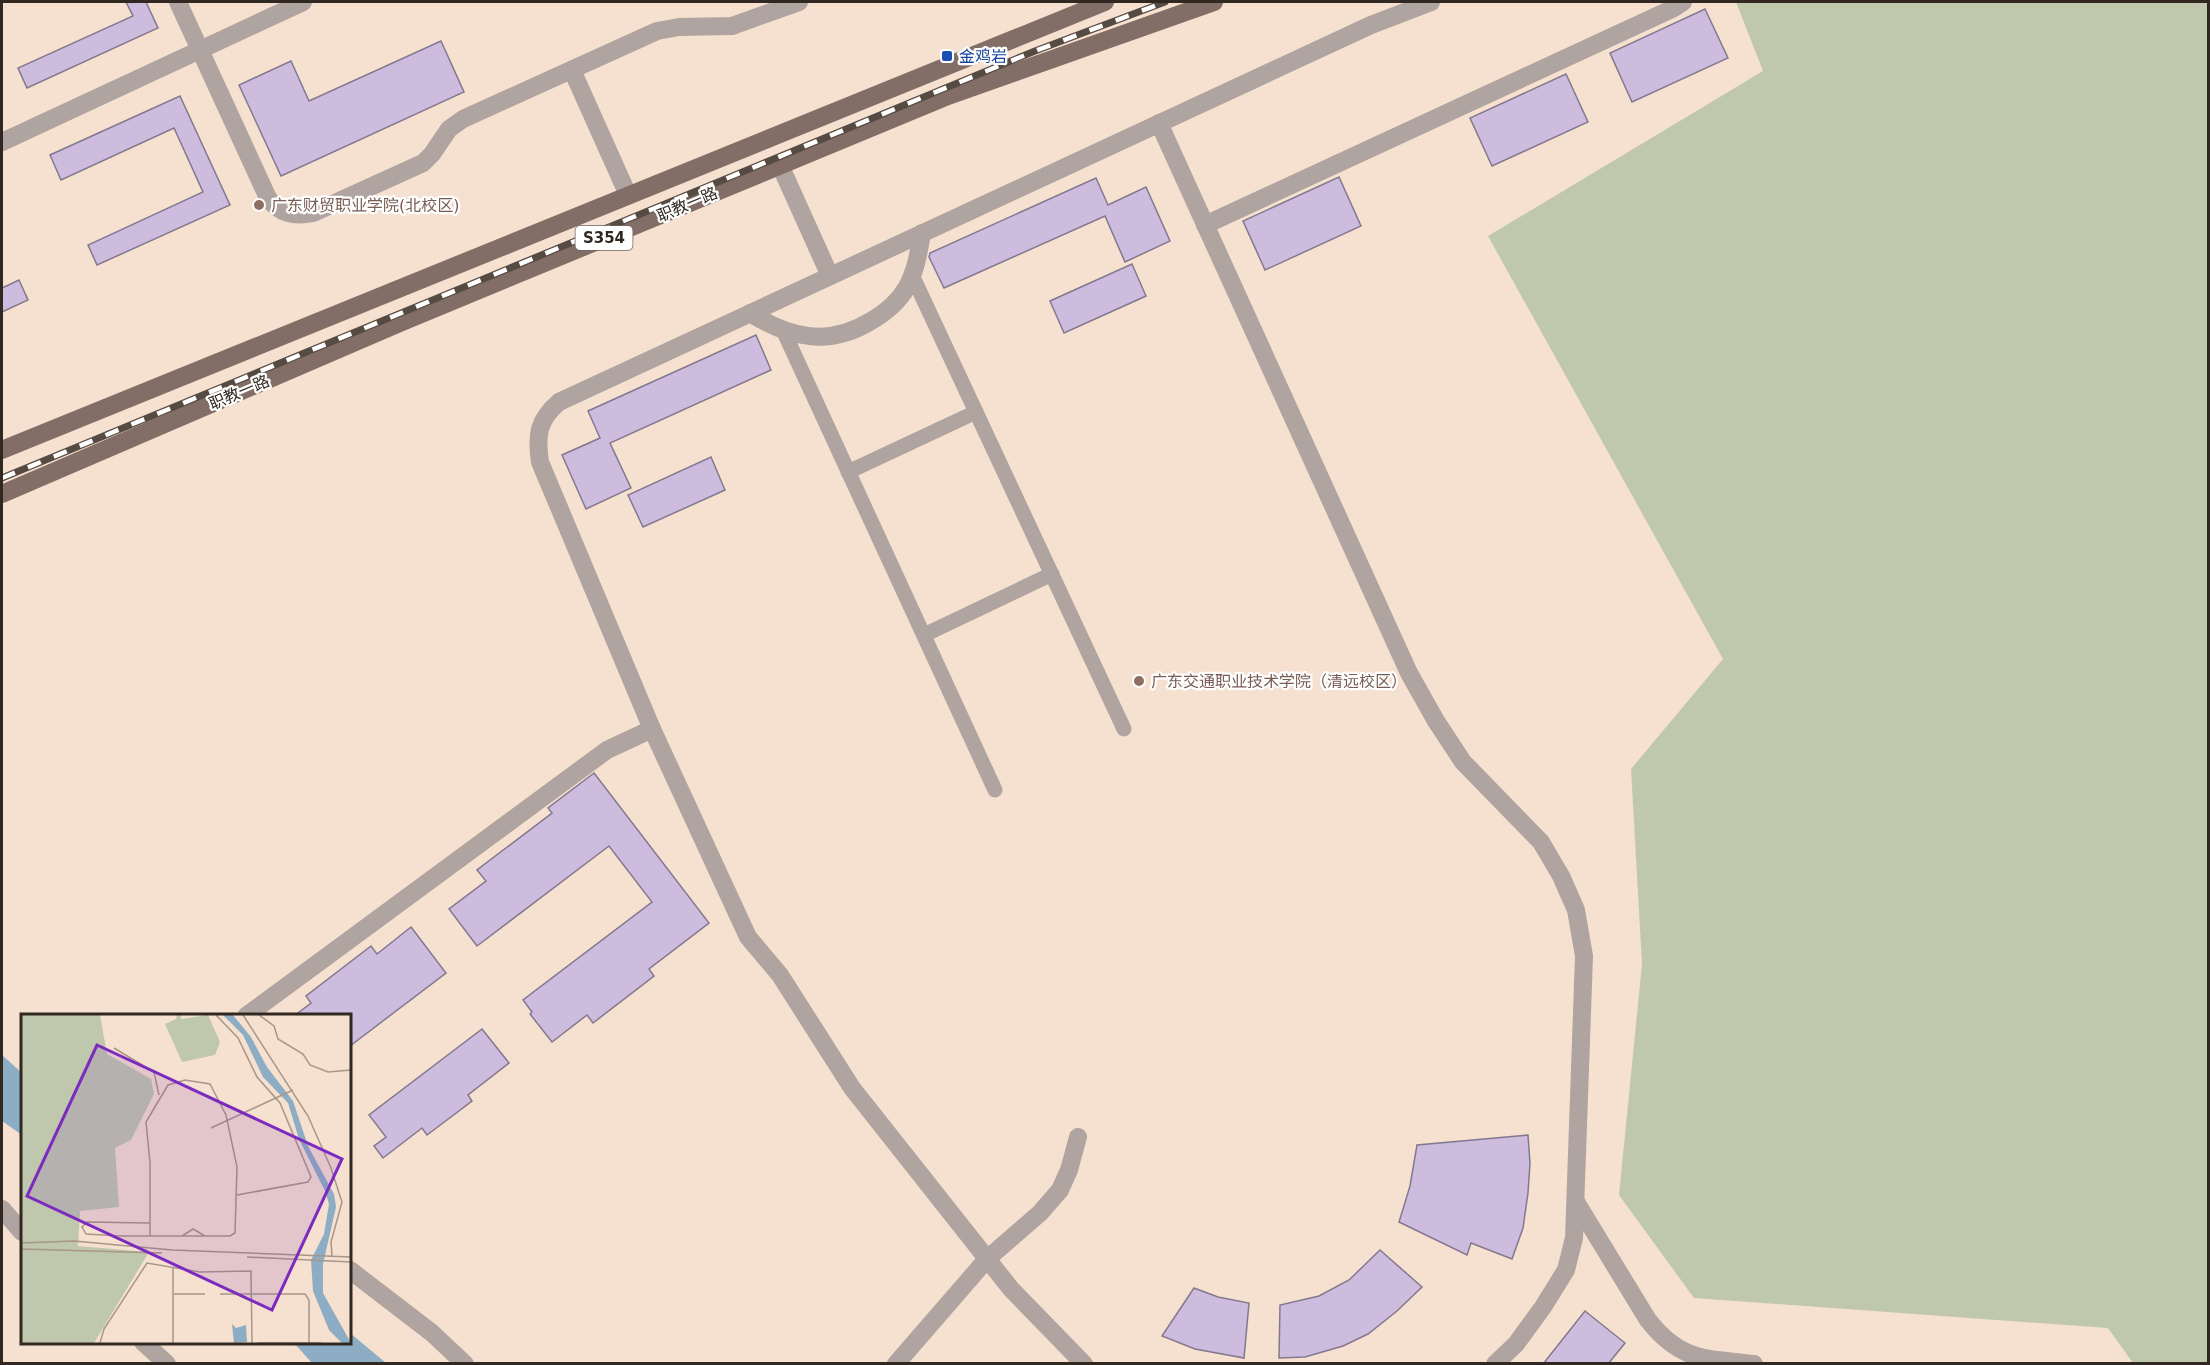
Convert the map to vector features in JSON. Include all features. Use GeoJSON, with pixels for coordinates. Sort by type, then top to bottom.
{"type":"FeatureCollection","features":[{"type":"Feature","properties":{"kind":"main road","name":"职教一路"},"geometry":{"type":"LineString","coordinates":[[2,450],[1105,2]]}},
{"type":"Feature","properties":{"kind":"main road","name":"职教一路"},"geometry":{"type":"LineString","coordinates":[[2,494],[402,322],[948,96],[1214,2]]}},
{"type":"Feature","properties":{"kind":"street"},"geometry":{"type":"LineString","coordinates":[[178,2],[268,198],[275,208],[298,216],[313,213],[423,163],[449,129],[464,119],[657,31],[679,27],[732,26],[799,2]]}},
{"type":"Feature","properties":{"kind":"street"},"geometry":{"type":"LineString","coordinates":[[2,142],[303,2]]}},
{"type":"Feature","properties":{"kind":"street"},"geometry":{"type":"LineString","coordinates":[[1084,1364],[1011,1289],[852,1088],[780,975],[748,937],[652,729],[540,462],[537,444],[540,428],[546,413],[559,402],[1371,25],[1431,2]]}},
{"type":"Feature","properties":{"kind":"street"},"geometry":{"type":"LineString","coordinates":[[1205,225],[1683,2]]}},
{"type":"Feature","properties":{"kind":"street"},"geometry":{"type":"LineString","coordinates":[[572,70],[628,195]]}},
{"type":"Feature","properties":{"kind":"street"},"geometry":{"type":"LineString","coordinates":[[1159,123],[1409,673],[1463,762],[1541,842],[1561,876],[1576,910],[1584,956],[1574,1238],[1566,1270],[1543,1307],[1516,1344],[1495,1364]]}},
{"type":"Feature","properties":{"kind":"street"},"geometry":{"type":"LineString","coordinates":[[780,165],[830,276]]}},
{"type":"Feature","properties":{"kind":"street"},"geometry":{"type":"LineString","coordinates":[[750,313],[770,326],[819,338],[841,335],[860,328],[894,304],[907,287],[922,233]]}},
{"type":"Feature","properties":{"kind":"street"},"geometry":{"type":"LineString","coordinates":[[912,275],[1124,729]]}},
{"type":"Feature","properties":{"kind":"street"},"geometry":{"type":"LineString","coordinates":[[783,330],[995,790]]}},
{"type":"Feature","properties":{"kind":"street"},"geometry":{"type":"LineString","coordinates":[[848,472],[976,412]]}},
{"type":"Feature","properties":{"kind":"street"},"geometry":{"type":"LineString","coordinates":[[924,635],[1052,574]]}},
{"type":"Feature","properties":{"kind":"street"},"geometry":{"type":"LineString","coordinates":[[249,1014],[607,750],[652,729]]}},
{"type":"Feature","properties":{"kind":"street"},"geometry":{"type":"LineString","coordinates":[[896,1364],[987,1259],[1040,1213],[1060,1190],[1069,1170],[1078,1137]]}},
{"type":"Feature","properties":{"kind":"street"},"geometry":{"type":"LineString","coordinates":[[1576,1202],[1648,1320],[1662,1337],[1673,1346],[1695,1357],[1754,1364]]}},
{"type":"Feature","properties":{"kind":"street"},"geometry":{"type":"LineString","coordinates":[[2,1209],[21,1231]]}},
{"type":"Feature","properties":{"kind":"street"},"geometry":{"type":"LineString","coordinates":[[351,1271],[432,1333],[465,1364]]}},
{"type":"Feature","properties":{"kind":"street"},"geometry":{"type":"LineString","coordinates":[[145,1344],[167,1364]]}},
{"type":"Feature","properties":{"kind":"green space"},"geometry":{"type":"Polygon","coordinates":[[[1736,2],[2208,2],[2208,1363],[2133,1363],[2108,1328],[1694,1298],[1619,1195],[1642,964],[1631,769],[1723,659],[1488,236],[1763,71],[1736,2]]]}},
{"type":"Feature","properties":{"kind":"water"},"geometry":{"type":"Polygon","coordinates":[[[2,1055],[21,1072],[21,1134],[2,1121],[2,1055]]]}},
{"type":"Feature","properties":{"kind":"water"},"geometry":{"type":"Polygon","coordinates":[[[351,1334],[386,1363],[312,1363],[295,1344],[351,1344],[351,1334]]]}},
{"type":"Feature","properties":{"kind":"building"},"geometry":{"type":"Polygon","coordinates":[[[126,2],[146,2],[158,28],[27,88],[18,68],[133,16],[126,2]]]}},
{"type":"Feature","properties":{"kind":"building"},"geometry":{"type":"Polygon","coordinates":[[[1705,9],[1728,58],[1632,102],[1610,53],[1705,9]]]}},
{"type":"Feature","properties":{"kind":"building"},"geometry":{"type":"Polygon","coordinates":[[[441,41],[464,92],[281,176],[239,85],[291,61],[309,101],[441,41]]]}},
{"type":"Feature","properties":{"kind":"building"},"geometry":{"type":"Polygon","coordinates":[[[1566,74],[1588,122],[1492,166],[1470,118],[1566,74]]]}},
{"type":"Feature","properties":{"kind":"building"},"geometry":{"type":"Polygon","coordinates":[[[180,96],[230,205],[97,265],[88,245],[203,192],[174,128],[61,180],[50,155],[180,96]]]}},
{"type":"Feature","properties":{"kind":"building"},"geometry":{"type":"Polygon","coordinates":[[[1339,177],[1361,226],[1265,270],[1243,221],[1339,177]]]}},
{"type":"Feature","properties":{"kind":"building"},"geometry":{"type":"Polygon","coordinates":[[[1096,178],[1108,205],[1146,187],[1170,241],[1125,262],[1105,216],[944,288],[929,257],[930,253],[1096,178]]]}},
{"type":"Feature","properties":{"kind":"building"},"geometry":{"type":"Polygon","coordinates":[[[1132,264],[1146,296],[1064,333],[1050,301],[1132,264]]]}},
{"type":"Feature","properties":{"kind":"building"},"geometry":{"type":"Polygon","coordinates":[[[19,280],[28,300],[2,312],[2,288],[19,280]]]}},
{"type":"Feature","properties":{"kind":"building"},"geometry":{"type":"Polygon","coordinates":[[[756,335],[771,370],[610,443],[631,488],[586,509],[562,455],[600,438],[588,411],[756,335]]]}},
{"type":"Feature","properties":{"kind":"building"},"geometry":{"type":"Polygon","coordinates":[[[711,457],[725,490],[643,527],[628,495],[711,457]]]}},
{"type":"Feature","properties":{"kind":"building"},"geometry":{"type":"Polygon","coordinates":[[[594,773],[709,923],[649,969],[654,976],[593,1023],[587,1015],[552,1042],[530,1014],[532,1012],[523,1000],[652,902],[609,846],[477,946],[449,909],[486,881],[477,870],[552,813],[548,808],[594,773]]]}},
{"type":"Feature","properties":{"kind":"building"},"geometry":{"type":"Polygon","coordinates":[[[411,927],[446,973],[351,1045],[351,1014],[297,1014],[311,1003],[306,996],[371,946],[377,954],[411,927]]]}},
{"type":"Feature","properties":{"kind":"building"},"geometry":{"type":"Polygon","coordinates":[[[482,1029],[509,1063],[468,1095],[472,1101],[427,1135],[422,1128],[383,1158],[374,1146],[386,1137],[369,1115],[482,1029]]]}},
{"type":"Feature","properties":{"kind":"building"},"geometry":{"type":"Polygon","coordinates":[[[1528,1135],[1530,1163],[1528,1193],[1523,1228],[1512,1259],[1471,1243],[1467,1255],[1399,1222],[1410,1186],[1417,1145],[1528,1135]]]}},
{"type":"Feature","properties":{"kind":"building"},"geometry":{"type":"Polygon","coordinates":[[[1380,1250],[1422,1287],[1368,1334],[1343,1346],[1305,1357],[1279,1358],[1280,1305],[1319,1296],[1349,1280],[1380,1250]]]}},
{"type":"Feature","properties":{"kind":"building"},"geometry":{"type":"Polygon","coordinates":[[[1194,1288],[1218,1297],[1249,1303],[1244,1358],[1195,1349],[1162,1336],[1194,1288]]]}},
{"type":"Feature","properties":{"kind":"building"},"geometry":{"type":"Polygon","coordinates":[[[1585,1311],[1625,1343],[1608,1364],[1543,1364],[1585,1311]]]}},
{"type":"Feature","properties":{"kind":"railway"},"geometry":{"type":"LineString","coordinates":[[2,478],[1035,51],[1165,2]]}},
{"type":"Feature","properties":{"kind":"place","name":"金鸡岩"},"geometry":{"type":"Point","coordinates":[947,56]}},
{"type":"Feature","properties":{"kind":"place","name":"广东财贸职业学院(北校区)"},"geometry":{"type":"Point","coordinates":[259,205]}},
{"type":"Feature","properties":{"kind":"place","name":"广东交通职业技术学院（清远校区）"},"geometry":{"type":"Point","coordinates":[1139,681]}}]}
